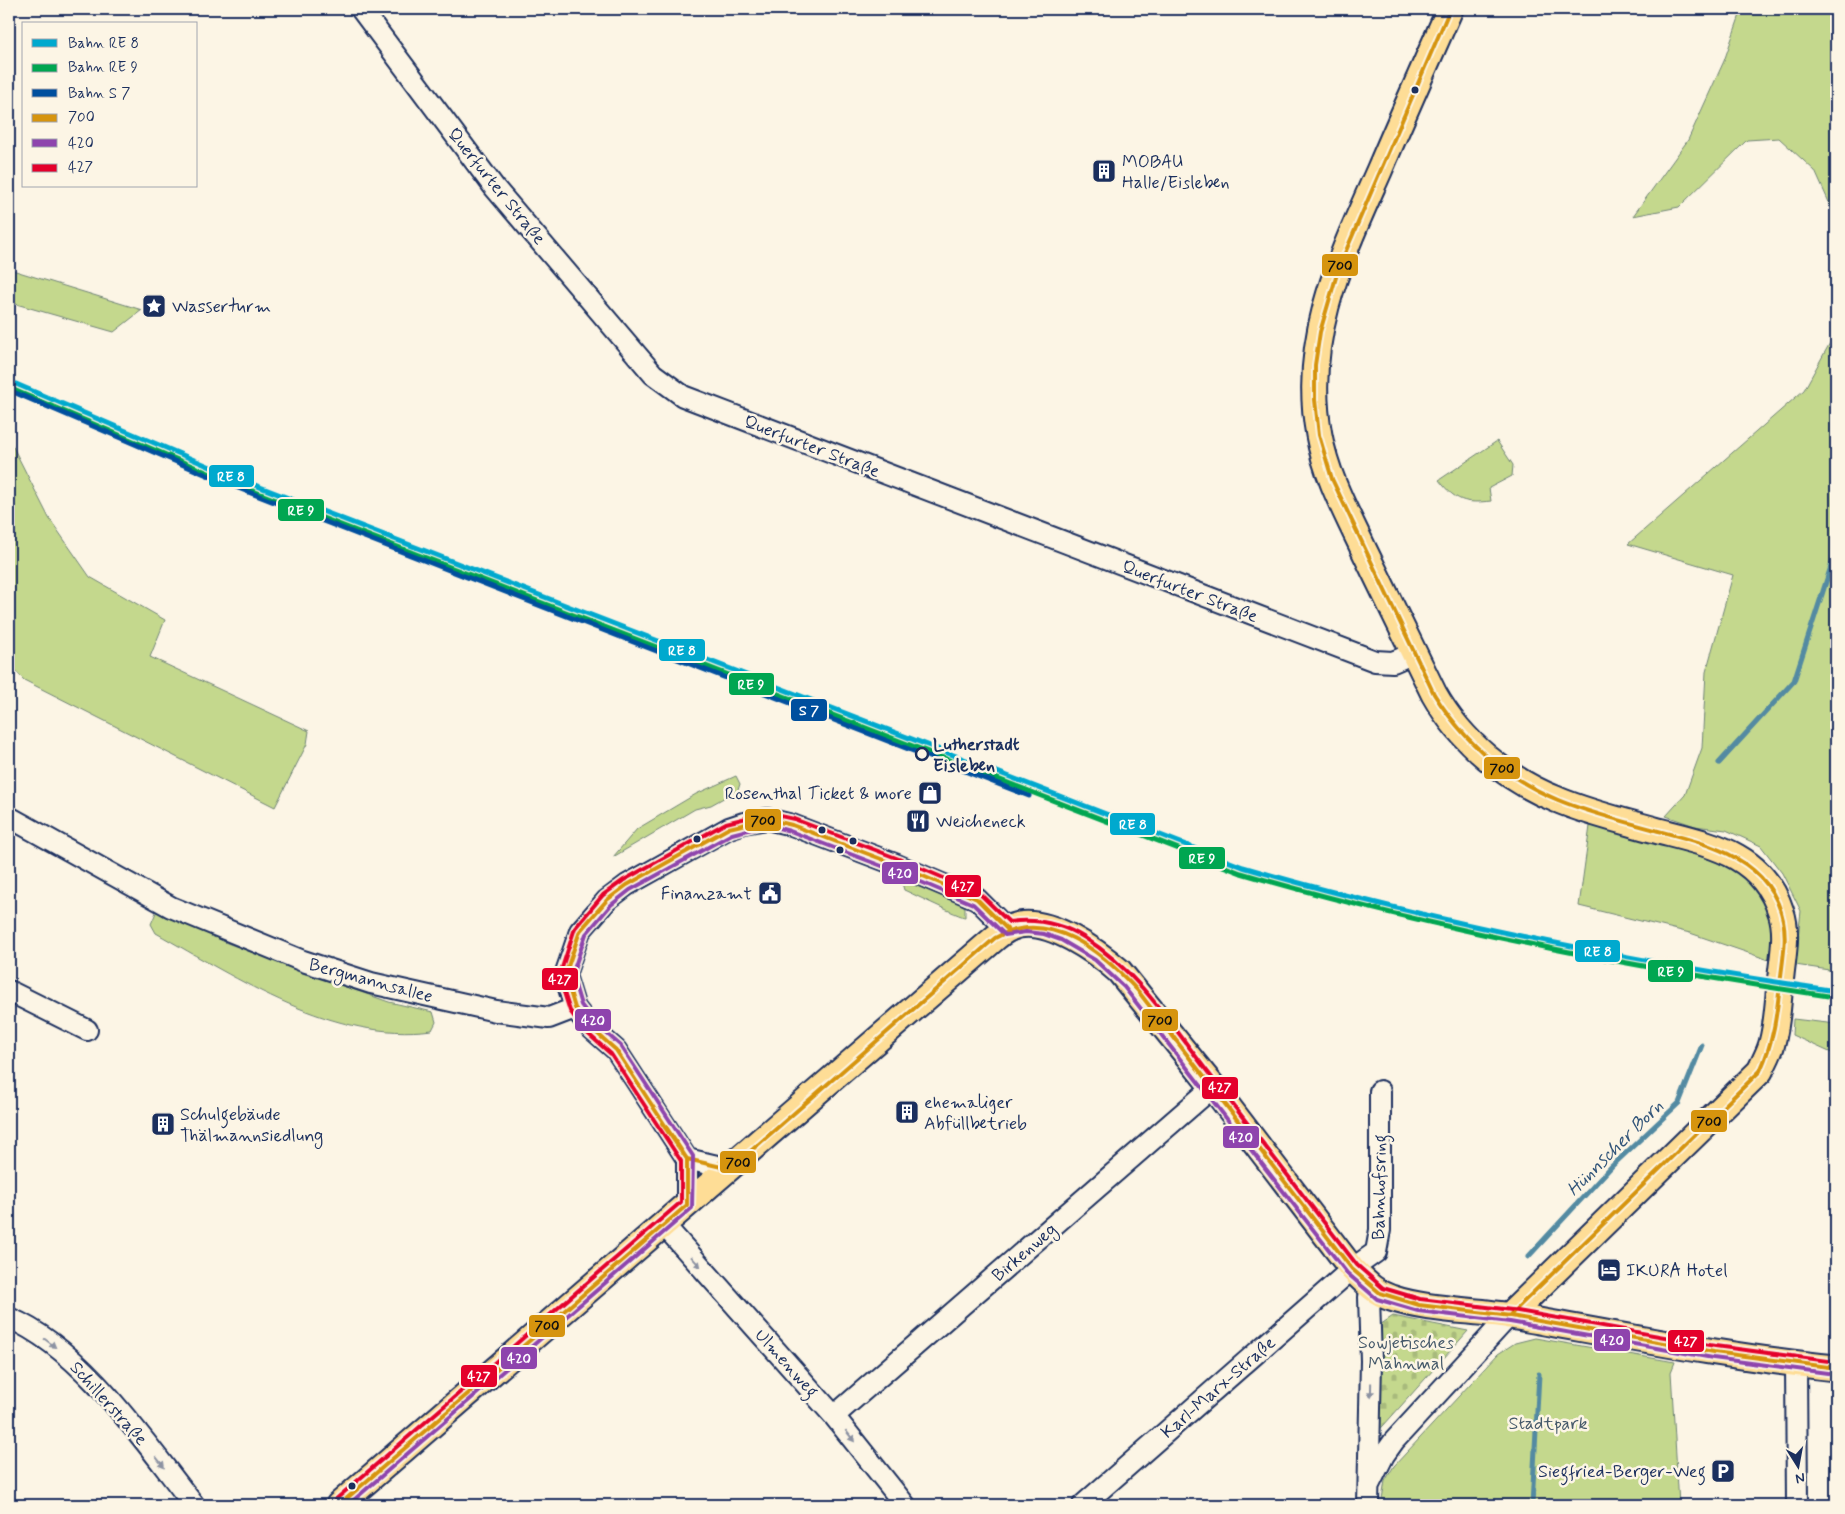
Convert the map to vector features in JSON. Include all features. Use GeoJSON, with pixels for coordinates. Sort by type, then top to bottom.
{"type":"FeatureCollection","features":[{"type":"Feature","properties":{"kind":"main road"},"geometry":{"type":"LineString","coordinates":[[1450,9],[1340,263],[1322,318],[1314,364],[1317,422],[1329,471],[1352,524],[1414,653],[1437,699],[1454,724],[1478,749],[1510,775],[1535,790],[1567,804],[1730,852],[1758,872],[1774,894],[1782,913],[1784,948],[1772,1044],[1760,1071],[1509,1316]]}},
{"type":"Feature","properties":{"kind":"main road"},"geometry":{"type":"LineString","coordinates":[[339,1505],[1006,929],[1018,925],[1039,925],[1073,940],[1105,959],[1141,996],[1213,1087],[1352,1270],[1373,1290],[1392,1298],[1415,1303],[1509,1316],[1622,1337],[1796,1364],[1836,1368]]}},
{"type":"Feature","properties":{"kind":"street","name":"Querfurter Straße"},"geometry":{"type":"LineString","coordinates":[[361,9],[494,186],[653,374],[683,396],[1375,661],[1393,662],[1414,653]]}},
{"type":"Feature","properties":{"kind":"street","name":"Bergmannsallee"},"geometry":{"type":"LineString","coordinates":[[9,817],[172,907],[303,961],[371,984],[496,1011],[549,1018],[575,1008]]}},
{"type":"Feature","properties":{"kind":"street"},"geometry":{"type":"LineString","coordinates":[[687,1205],[687,1159],[616,1050],[591,1028],[575,1008],[566,975],[580,931],[607,900],[628,885],[730,828],[755,820],[779,820],[897,865],[977,899],[1006,929]]}},
{"type":"Feature","properties":{"kind":"street"},"geometry":{"type":"LineString","coordinates":[[9,991],[87,1030]]}},
{"type":"Feature","properties":{"kind":"street","name":"Birkenweg"},"geometry":{"type":"LineString","coordinates":[[834,1416],[1213,1087]]}},
{"type":"Feature","properties":{"kind":"street","name":"Bahnhofsring"},"geometry":{"type":"LineString","coordinates":[[1352,1270],[1376,1252],[1380,1230],[1380,1092]]}},
{"type":"Feature","properties":{"kind":"street"},"geometry":{"type":"LineString","coordinates":[[687,1159],[730,1169]]}},
{"type":"Feature","properties":{"kind":"street","name":"Ulmenweg"},"geometry":{"type":"LineString","coordinates":[[664,1225],[834,1416],[905,1505]]}},
{"type":"Feature","properties":{"kind":"street","name":"Karl-Marx-Straße"},"geometry":{"type":"LineString","coordinates":[[1083,1505],[1352,1270]]}},
{"type":"Feature","properties":{"kind":"street"},"geometry":{"type":"LineString","coordinates":[[1368,1505],[1369,1297],[1373,1290]]}},
{"type":"Feature","properties":{"kind":"street"},"geometry":{"type":"LineString","coordinates":[[1369,1485],[1384,1455],[1394,1441],[1509,1316]]}},
{"type":"Feature","properties":{"kind":"street","name":"Schillerstraße"},"geometry":{"type":"LineString","coordinates":[[9,1318],[26,1325],[75,1362],[129,1422],[194,1505]]}},
{"type":"Feature","properties":{"kind":"street"},"geometry":{"type":"LineString","coordinates":[[1796,1364],[1797,1505]]}},
{"type":"Feature","properties":{"kind":"green space"},"geometry":{"type":"Polygon","coordinates":[[[1742,9],[1836,9],[1836,218],[1815,171],[1779,138],[1747,140],[1679,207],[1633,216],[1688,140],[1724,61],[1742,9]]]}},
{"type":"Feature","properties":{"kind":"green space"},"geometry":{"type":"Polygon","coordinates":[[[9,269],[142,310],[114,332],[9,302],[9,269]]]}},
{"type":"Feature","properties":{"kind":"green space"},"geometry":{"type":"Polygon","coordinates":[[[1836,332],[1836,971],[1795,965],[1801,911],[1782,873],[1761,846],[1726,830],[1695,826],[1666,816],[1685,795],[1702,748],[1706,672],[1733,575],[1628,544],[1804,390],[1836,332]]]}},
{"type":"Feature","properties":{"kind":"green space"},"geometry":{"type":"Polygon","coordinates":[[[9,439],[49,518],[90,577],[165,620],[150,657],[309,731],[307,744],[275,807],[24,680],[9,664],[9,439]]]}},
{"type":"Feature","properties":{"kind":"green space"},"geometry":{"type":"Polygon","coordinates":[[[1497,441],[1513,465],[1512,476],[1489,488],[1491,501],[1474,502],[1461,500],[1450,493],[1439,480],[1497,441]]]}},
{"type":"Feature","properties":{"kind":"green space"},"geometry":{"type":"Polygon","coordinates":[[[736,776],[740,784],[738,790],[711,805],[695,809],[613,857],[637,829],[696,794],[736,776]]]}},
{"type":"Feature","properties":{"kind":"green space"},"geometry":{"type":"Polygon","coordinates":[[[1601,823],[1721,858],[1753,882],[1771,910],[1772,952],[1769,960],[1690,933],[1579,906],[1590,826],[1601,823]]]}},
{"type":"Feature","properties":{"kind":"green space"},"geometry":{"type":"Polygon","coordinates":[[[906,881],[956,901],[965,907],[965,917],[904,890],[902,883],[906,881]]]}},
{"type":"Feature","properties":{"kind":"green space"},"geometry":{"type":"Polygon","coordinates":[[[158,908],[227,943],[389,1002],[433,1012],[436,1022],[432,1030],[395,1031],[359,1027],[323,1017],[288,1004],[156,933],[151,924],[158,908]]]}},
{"type":"Feature","properties":{"kind":"green space"},"geometry":{"type":"Polygon","coordinates":[[[1793,1019],[1836,1024],[1836,1055],[1792,1035],[1793,1019]]]}},
{"type":"Feature","properties":{"kind":"green space","name":"Sowjetisches Mahnmal"},"geometry":{"type":"Polygon","coordinates":[[[1393,1316],[1468,1331],[1375,1435],[1374,1329],[1393,1316]]]}},
{"type":"Feature","properties":{"kind":"green space","name":"Stadtpark"},"geometry":{"type":"Polygon","coordinates":[[[1535,1338],[1675,1362],[1671,1372],[1679,1505],[1381,1505],[1385,1481],[1394,1466],[1498,1354],[1515,1343],[1535,1338]]]}},
{"type":"Feature","properties":{"kind":"waterway","name":"Hünnscher Born"},"geometry":{"type":"LineString","coordinates":[[1719,763],[1794,681],[1836,551]]}},
{"type":"Feature","properties":{"kind":"waterway","name":"Hünnscher Born"},"geometry":{"type":"LineString","coordinates":[[1528,1257],[1612,1166],[1679,1103],[1702,1045]]}},
{"type":"Feature","properties":{"kind":"waterway","name":"Hünnscher Born"},"geometry":{"type":"LineString","coordinates":[[1532,1505],[1539,1374]]}},
{"type":"Feature","properties":{"kind":"transit line","name":"700"},"geometry":{"type":"LineString","coordinates":[[1450,9],[1339,267],[1320,332],[1315,365],[1315,400],[1319,435],[1332,479],[1434,694],[1472,743],[1487,757],[1520,781],[1558,800],[1594,813],[1696,841],[1734,857],[1751,868],[1765,882],[1776,899],[1783,920],[1785,934],[1775,1024],[1760,1071],[1509,1316]]}},
{"type":"Feature","properties":{"kind":"transit line"},"geometry":{"type":"LineString","coordinates":[[9,381],[234,477],[1243,867],[1316,888],[1537,940],[1761,980],[1836,991]]}},
{"type":"Feature","properties":{"kind":"transit line"},"geometry":{"type":"LineString","coordinates":[[9,388],[232,483],[1241,873],[1314,894],[1536,946],[1760,986],[1835,997]]}},
{"type":"Feature","properties":{"kind":"transit line"},"geometry":{"type":"LineString","coordinates":[[11,391],[228,484],[1029,796]]}},
{"type":"Feature","properties":{"kind":"transit line","name":"427"},"geometry":{"type":"LineString","coordinates":[[335,1500],[681,1202],[681,1161],[611,1054],[586,1032],[570,1011],[559,977],[575,928],[603,895],[624,880],[726,823],[767,813],[794,819],[899,859],[979,893],[1009,922],[1039,921],[1058,925],[1085,938],[1104,951],[1154,1001],[1357,1265],[1383,1288],[1420,1299],[1512,1310],[1715,1346],[1836,1362]]}},
{"type":"Feature","properties":{"kind":"transit line","name":"700"},"geometry":{"type":"LineString","coordinates":[[1007,929],[977,899],[897,865],[792,825],[767,819],[729,828],[627,885],[607,900],[580,931],[565,975],[575,1008],[591,1028],[616,1050],[687,1159],[730,1169],[995,938],[1015,930],[1035,928],[1054,931],[1073,938],[1091,949],[1124,976],[1138,991],[1352,1269],[1380,1293],[1419,1305],[1511,1316],[1714,1352],[1836,1368]]}},
{"type":"Feature","properties":{"kind":"transit line","name":"420"},"geometry":{"type":"LineString","coordinates":[[348,1505],[692,1208],[693,1156],[621,1046],[596,1024],[581,1005],[572,975],[586,934],[611,905],[630,890],[732,834],[767,825],[790,831],[895,871],[973,904],[1005,935],[1026,932],[1044,934],[1061,940],[1095,960],[1124,987],[1347,1273],[1377,1299],[1418,1311],[1510,1322],[1713,1358],[1835,1374]]}},
{"type":"Feature","properties":{"kind":"transit line","name":"700"},"geometry":{"type":"LineString","coordinates":[[339,1505],[687,1205],[687,1159],[662,1123]]}},
{"type":"Feature","properties":{"kind":"place","name":"MOBAU Halle/Eisleben"},"geometry":{"type":"Point","coordinates":[1104,171]}},
{"type":"Feature","properties":{"kind":"place","name":"Wasserturm"},"geometry":{"type":"Point","coordinates":[154,306]}},
{"type":"Feature","properties":{"kind":"place","name":"Lutherstadt Eisleben"},"geometry":{"type":"Point","coordinates":[922,754]}},
{"type":"Feature","properties":{"kind":"place","name":"Rosenthal Ticket & more"},"geometry":{"type":"Point","coordinates":[930,793]}},
{"type":"Feature","properties":{"kind":"place","name":"Weicheneck"},"geometry":{"type":"Point","coordinates":[918,821]}},
{"type":"Feature","properties":{"kind":"place","name":"Finanzamt"},"geometry":{"type":"Point","coordinates":[770,893]}},
{"type":"Feature","properties":{"kind":"place","name":"ehemaliger Abfüllbetrieb"},"geometry":{"type":"Point","coordinates":[907,1112]}},
{"type":"Feature","properties":{"kind":"place","name":"Schulgebäude Thälmannsiedlung"},"geometry":{"type":"Point","coordinates":[163,1124]}},
{"type":"Feature","properties":{"kind":"place","name":"IKURA Hotel"},"geometry":{"type":"Point","coordinates":[1609,1270]}},
{"type":"Feature","properties":{"kind":"place","name":"Siegfried-Berger-Weg"},"geometry":{"type":"Point","coordinates":[1723,1471]}}]}
